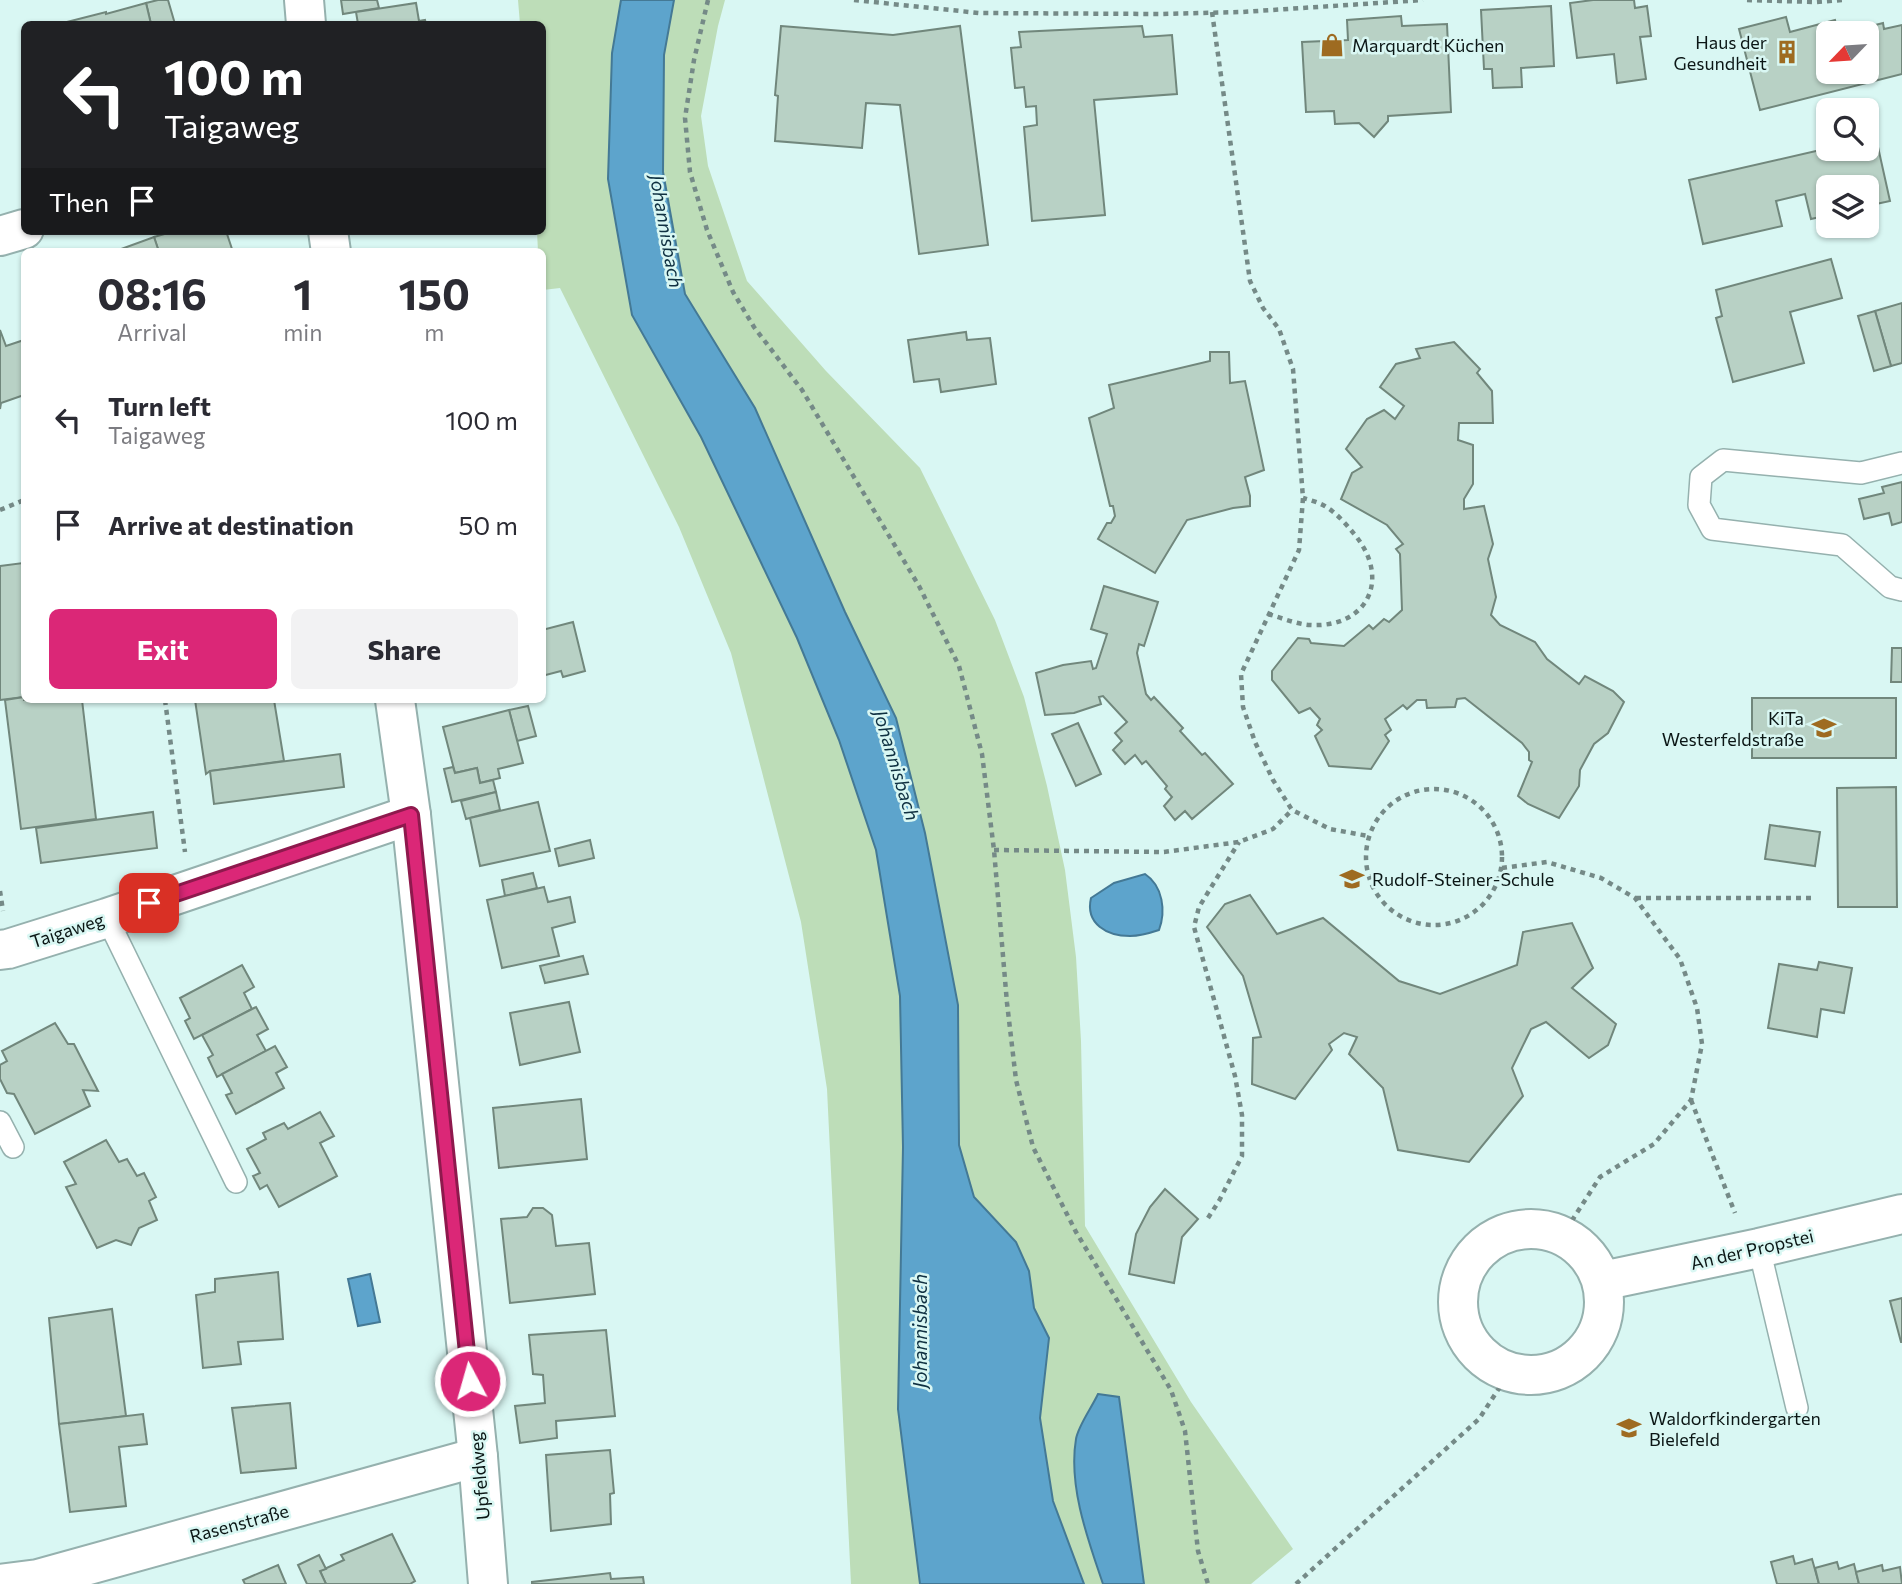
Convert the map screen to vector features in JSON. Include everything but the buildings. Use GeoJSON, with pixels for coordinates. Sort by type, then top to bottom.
{"type":"FeatureCollection","features":[{"type":"Feature","properties":{"kind":"street"},"geometry":{"type":"LineString","coordinates":[[304,0],[306,21]]}},
{"type":"Feature","properties":{"kind":"street"},"geometry":{"type":"LineString","coordinates":[[0,236],[21,230]]}},
{"type":"Feature","properties":{"kind":"street","name":"Upfeldweg"},"geometry":{"type":"LineString","coordinates":[[395,703],[411,815],[478,1457],[488,1584]]}},
{"type":"Feature","properties":{"kind":"street","name":"Taigaweg"},"geometry":{"type":"LineString","coordinates":[[0,950],[107,918],[411,815]]}},
{"type":"Feature","properties":{"kind":"street","name":"An der Propstei"},"geometry":{"type":"LineString","coordinates":[[1602,1281],[1755,1249],[1902,1214]]}},
{"type":"Feature","properties":{"kind":"street"},"geometry":{"type":"LineString","coordinates":[[1519,1230],[1541,1230],[1562,1236],[1579,1247],[1593,1263],[1602,1281],[1604,1315],[1591,1346],[1568,1367],[1539,1376],[1509,1373],[1490,1364],[1473,1349],[1462,1330],[1457,1308],[1459,1287],[1467,1266],[1480,1249],[1498,1236],[1519,1230]]}},
{"type":"Feature","properties":{"kind":"street","name":"Rasenstraße"},"geometry":{"type":"LineString","coordinates":[[0,1584],[38,1578],[478,1457]]}},
{"type":"Feature","properties":{"kind":"lane"},"geometry":{"type":"LineString","coordinates":[[1902,463],[1861,473],[1723,460],[1701,477],[1699,505],[1712,529],[1842,545],[1890,587],[1902,590]]}},
{"type":"Feature","properties":{"kind":"lane"},"geometry":{"type":"LineString","coordinates":[[107,918],[236,1182]]}},
{"type":"Feature","properties":{"kind":"lane"},"geometry":{"type":"LineString","coordinates":[[0,1122],[13,1147]]}},
{"type":"Feature","properties":{"kind":"lane"},"geometry":{"type":"LineString","coordinates":[[1755,1249],[1797,1408]]}},
{"type":"Feature","properties":{"kind":"path"},"geometry":{"type":"LineString","coordinates":[[708,0],[694,60],[685,118],[690,172],[707,230],[733,292],[754,327],[809,401],[919,586],[959,666],[982,754],[1016,1080],[1033,1147],[1076,1231],[1171,1390],[1185,1431],[1198,1551],[1208,1584]]}},
{"type":"Feature","properties":{"kind":"path"},"geometry":{"type":"LineString","coordinates":[[854,0],[979,13],[1242,12],[1423,0]]}},
{"type":"Feature","properties":{"kind":"path"},"geometry":{"type":"LineString","coordinates":[[1747,0],[1842,0]]}},
{"type":"Feature","properties":{"kind":"path"},"geometry":{"type":"LineString","coordinates":[[1212,12],[1250,281],[1263,308],[1279,329],[1293,369],[1303,498],[1299,550],[1241,674],[1243,707],[1255,742],[1273,780],[1292,810],[1330,829],[1368,836]]}},
{"type":"Feature","properties":{"kind":"path"},"geometry":{"type":"LineString","coordinates":[[1268,614],[1309,625],[1337,622],[1360,610],[1371,591],[1371,566],[1359,539],[1334,512],[1303,498]]}},
{"type":"Feature","properties":{"kind":"path"},"geometry":{"type":"LineString","coordinates":[[0,510],[21,501]]}},
{"type":"Feature","properties":{"kind":"path"},"geometry":{"type":"LineString","coordinates":[[164,703],[190,889]]}},
{"type":"Feature","properties":{"kind":"path"},"geometry":{"type":"LineString","coordinates":[[1438,788],[1460,793],[1479,806],[1494,824],[1501,845],[1502,868],[1494,889],[1480,907],[1461,919],[1440,925],[1418,923],[1397,915],[1380,900],[1369,880],[1365,859],[1368,836],[1378,816],[1394,800],[1415,790],[1438,788]]}},
{"type":"Feature","properties":{"kind":"path"},"geometry":{"type":"LineString","coordinates":[[994,850],[1164,852],[1239,842],[1273,829],[1292,810]]}},
{"type":"Feature","properties":{"kind":"path"},"geometry":{"type":"LineString","coordinates":[[1208,1218],[1242,1156],[1242,1115],[1235,1076],[1194,927],[1199,907],[1239,842]]}},
{"type":"Feature","properties":{"kind":"path"},"geometry":{"type":"LineString","coordinates":[[1502,868],[1547,862],[1601,877],[1635,898],[1680,959],[1697,1008],[1702,1044],[1691,1100],[1654,1144],[1600,1177],[1562,1236]]}},
{"type":"Feature","properties":{"kind":"path"},"geometry":{"type":"LineString","coordinates":[[1635,898],[1813,898]]}},
{"type":"Feature","properties":{"kind":"path"},"geometry":{"type":"LineString","coordinates":[[1691,1100],[1755,1249]]}},
{"type":"Feature","properties":{"kind":"path"},"geometry":{"type":"LineString","coordinates":[[1296,1584],[1479,1419],[1509,1373]]}},
{"type":"Feature","properties":{"kind":"green space"},"geometry":{"type":"Polygon","coordinates":[[[518,0],[621,0],[612,53],[632,315],[701,437],[797,638],[839,740],[876,850],[900,996],[903,1147],[898,1409],[920,1584],[851,1584],[827,1089],[801,922],[731,653],[679,527],[560,288],[546,290],[546,248],[538,248],[537,235],[546,235],[546,21],[520,21],[518,0]]]}},
{"type":"Feature","properties":{"kind":"green space"},"geometry":{"type":"Polygon","coordinates":[[[674,0],[725,0],[701,116],[708,166],[747,281],[826,371],[920,468],[995,620],[1024,697],[1065,870],[1076,957],[1081,1041],[1085,1226],[1191,1402],[1293,1549],[1251,1584],[1144,1584],[1119,1397],[1075,1484],[1087,1537],[1103,1584],[1084,1584],[1053,1501],[1040,1418],[1049,1338],[1034,1308],[1029,1271],[1016,1242],[974,1197],[959,1144],[958,1005],[925,833],[896,718],[845,612],[755,408],[685,295],[663,172],[664,55],[674,0]]]}},
{"type":"Feature","properties":{"kind":"water","name":"Johannisbach"},"geometry":{"type":"Polygon","coordinates":[[[621,0],[674,0],[664,55],[663,172],[685,294],[755,408],[845,612],[896,718],[925,833],[958,1005],[959,1145],[974,1197],[1016,1242],[1029,1271],[1034,1308],[1049,1338],[1040,1418],[1053,1501],[1084,1584],[920,1584],[898,1409],[903,1147],[900,996],[876,850],[839,740],[797,638],[701,437],[632,315],[608,179],[612,53],[621,0]]]}},
{"type":"Feature","properties":{"kind":"water"},"geometry":{"type":"Polygon","coordinates":[[[1145,874],[1156,885],[1161,899],[1159,930],[1130,936],[1113,934],[1100,927],[1091,915],[1091,898],[1114,883],[1145,874]]]}},
{"type":"Feature","properties":{"kind":"water"},"geometry":{"type":"Polygon","coordinates":[[[370,1274],[380,1322],[358,1326],[348,1279],[370,1274]]]}},
{"type":"Feature","properties":{"kind":"water"},"geometry":{"type":"Polygon","coordinates":[[[1098,1394],[1119,1397],[1144,1584],[1103,1584],[1081,1513],[1075,1475],[1076,1439],[1098,1394]]]}},
{"type":"Feature","properties":{"kind":"place","name":"Marquardt Küchen"},"geometry":{"type":"Point","coordinates":[1332,45]}},
{"type":"Feature","properties":{"kind":"place","name":"Haus der Gesundheit"},"geometry":{"type":"Point","coordinates":[1787,52]}},
{"type":"Feature","properties":{"kind":"place","name":"KiTa Westerfeldstraße"},"geometry":{"type":"Point","coordinates":[1824,728]}},
{"type":"Feature","properties":{"kind":"place","name":"Rudolf-Steiner-Schule"},"geometry":{"type":"Point","coordinates":[1352,879]}},
{"type":"Feature","properties":{"kind":"place","name":"Waldorfkindergarten Bielefeld"},"geometry":{"type":"Point","coordinates":[1629,1428]}},
{"type":"Feature","properties":{"kind":"route"},"geometry":{"type":"LineString","coordinates":[[149,903],[411,815],[470,1381]]}}]}
